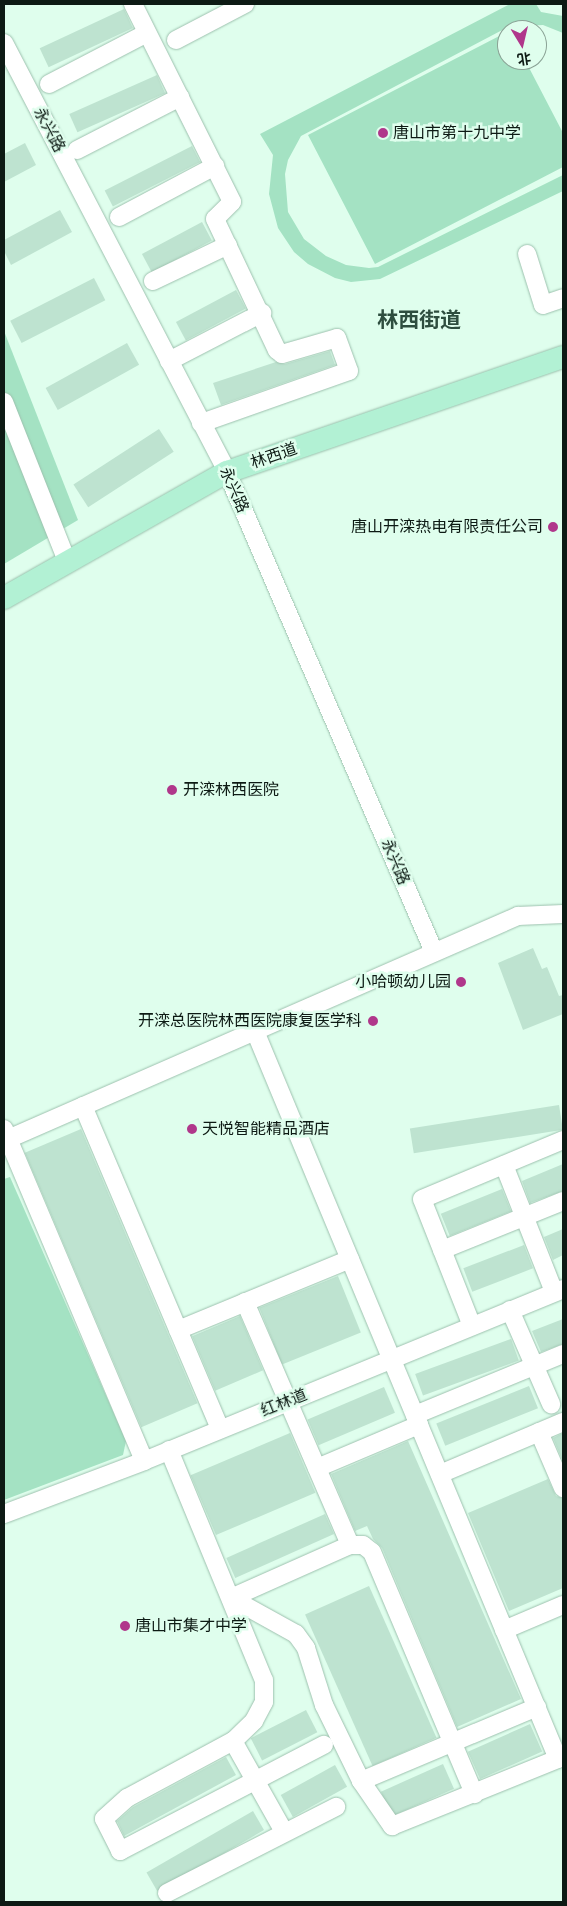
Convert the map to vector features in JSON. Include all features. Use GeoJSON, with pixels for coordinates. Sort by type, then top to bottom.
{"type":"FeatureCollection","features":[{"type":"Feature","properties":{"kind":"main road","name":"林西道"},"geometry":{"type":"LineString","coordinates":[[4,598],[227,472],[563,357]]}},
{"type":"Feature","properties":{"kind":"street"},"geometry":{"type":"LineString","coordinates":[[133,4],[232,202],[215,219],[282,354],[337,338],[349,371],[201,423]]}},
{"type":"Feature","properties":{"kind":"street"},"geometry":{"type":"LineString","coordinates":[[176,40],[245,4]]}},
{"type":"Feature","properties":{"kind":"street"},"geometry":{"type":"LineString","coordinates":[[49,84],[147,33]]}},
{"type":"Feature","properties":{"kind":"street","name":"永兴路"},"geometry":{"type":"LineString","coordinates":[[4,43],[227,472],[434,952]]}},
{"type":"Feature","properties":{"kind":"street"},"geometry":{"type":"LineString","coordinates":[[78,150],[180,97]]}},
{"type":"Feature","properties":{"kind":"street"},"geometry":{"type":"LineString","coordinates":[[119,217],[214,166]]}},
{"type":"Feature","properties":{"kind":"street"},"geometry":{"type":"LineString","coordinates":[[153,281],[228,245]]}},
{"type":"Feature","properties":{"kind":"street"},"geometry":{"type":"LineString","coordinates":[[527,254],[543,305],[563,298]]}},
{"type":"Feature","properties":{"kind":"street"},"geometry":{"type":"LineString","coordinates":[[169,361],[262,314]]}},
{"type":"Feature","properties":{"kind":"street"},"geometry":{"type":"LineString","coordinates":[[4,402],[67,561]]}},
{"type":"Feature","properties":{"kind":"street"},"geometry":{"type":"LineString","coordinates":[[144,1461],[10,1164],[6,1134],[83,1106],[518,916],[563,914]]}},
{"type":"Feature","properties":{"kind":"street"},"geometry":{"type":"LineString","coordinates":[[231,1598],[296,1634],[306,1648],[324,1705],[362,1781],[392,1826],[558,1759],[255,1031]]}},
{"type":"Feature","properties":{"kind":"street"},"geometry":{"type":"LineString","coordinates":[[83,1106],[220,1429]]}},
{"type":"Feature","properties":{"kind":"street"},"geometry":{"type":"LineString","coordinates":[[472,1326],[422,1199],[563,1140]]}},
{"type":"Feature","properties":{"kind":"street"},"geometry":{"type":"LineString","coordinates":[[504,1165],[524,1217],[559,1290]]}},
{"type":"Feature","properties":{"kind":"street"},"geometry":{"type":"LineString","coordinates":[[442,1250],[563,1200]]}},
{"type":"Feature","properties":{"kind":"street"},"geometry":{"type":"LineString","coordinates":[[178,1330],[350,1259]]}},
{"type":"Feature","properties":{"kind":"street","name":"红林道"},"geometry":{"type":"LineString","coordinates":[[4,1514],[144,1461],[559,1290]]}},
{"type":"Feature","properties":{"kind":"street"},"geometry":{"type":"LineString","coordinates":[[245,1302],[350,1545]]}},
{"type":"Feature","properties":{"kind":"street"},"geometry":{"type":"LineString","coordinates":[[510,1310],[551,1404]]}},
{"type":"Feature","properties":{"kind":"street"},"geometry":{"type":"LineString","coordinates":[[317,1468],[417,1420],[563,1354]]}},
{"type":"Feature","properties":{"kind":"street"},"geometry":{"type":"LineString","coordinates":[[440,1474],[563,1422]]}},
{"type":"Feature","properties":{"kind":"street"},"geometry":{"type":"LineString","coordinates":[[539,1432],[563,1488]]}},
{"type":"Feature","properties":{"kind":"street"},"geometry":{"type":"LineString","coordinates":[[169,1450],[264,1680],[264,1702],[254,1722],[233,1741],[127,1798],[104,1819],[120,1851],[324,1745]]}},
{"type":"Feature","properties":{"kind":"street"},"geometry":{"type":"LineString","coordinates":[[231,1598],[350,1545],[363,1545],[372,1552],[474,1794]]}},
{"type":"Feature","properties":{"kind":"street"},"geometry":{"type":"LineString","coordinates":[[504,1630],[563,1605]]}},
{"type":"Feature","properties":{"kind":"street"},"geometry":{"type":"LineString","coordinates":[[362,1781],[537,1707]]}},
{"type":"Feature","properties":{"kind":"street"},"geometry":{"type":"LineString","coordinates":[[233,1741],[284,1832]]}},
{"type":"Feature","properties":{"kind":"street"},"geometry":{"type":"LineString","coordinates":[[168,1893],[336,1807]]}},
{"type":"Feature","properties":{"kind":"green space"},"geometry":{"type":"Polygon","coordinates":[[[510,4],[536,4],[541,12],[563,16],[563,33],[547,27],[547,20],[497,20],[497,33],[301,136],[288,160],[285,174],[288,212],[304,239],[326,256],[346,265],[369,268],[378,267],[563,175],[563,191],[380,279],[351,282],[335,278],[308,264],[294,252],[278,228],[269,194],[273,155],[260,134],[510,4]]]}},
{"type":"Feature","properties":{"kind":"green space"},"geometry":{"type":"Polygon","coordinates":[[[497,37],[497,70],[530,70],[563,133],[563,167],[375,264],[308,135],[497,37]]]}},
{"type":"Feature","properties":{"kind":"green space"},"geometry":{"type":"Polygon","coordinates":[[[4,331],[78,520],[4,564],[4,331]]]}},
{"type":"Feature","properties":{"kind":"green space"},"geometry":{"type":"Polygon","coordinates":[[[10,1177],[126,1441],[123,1455],[4,1500],[4,1179],[10,1177]]]}},
{"type":"Feature","properties":{"kind":"building"},"geometry":{"type":"Polygon","coordinates":[[[124,9],[133,28],[49,67],[40,48],[124,9]]]}},
{"type":"Feature","properties":{"kind":"building"},"geometry":{"type":"Polygon","coordinates":[[[157,75],[165,93],[77,132],[69,114],[157,75]]]}},
{"type":"Feature","properties":{"kind":"building"},"geometry":{"type":"Polygon","coordinates":[[[25,143],[36,165],[4,182],[4,154],[25,143]]]}},
{"type":"Feature","properties":{"kind":"building"},"geometry":{"type":"Polygon","coordinates":[[[192,146],[200,162],[113,207],[105,190],[192,146]]]}},
{"type":"Feature","properties":{"kind":"building"},"geometry":{"type":"Polygon","coordinates":[[[60,210],[72,232],[11,265],[4,251],[4,240],[60,210]]]}},
{"type":"Feature","properties":{"kind":"building"},"geometry":{"type":"Polygon","coordinates":[[[202,222],[212,241],[152,272],[142,254],[202,222]]]}},
{"type":"Feature","properties":{"kind":"building"},"geometry":{"type":"Polygon","coordinates":[[[94,278],[105,300],[22,343],[10,321],[94,278]]]}},
{"type":"Feature","properties":{"kind":"building"},"geometry":{"type":"Polygon","coordinates":[[[236,290],[246,309],[186,340],[176,322],[236,290]]]}},
{"type":"Feature","properties":{"kind":"building"},"geometry":{"type":"Polygon","coordinates":[[[127,343],[139,365],[58,410],[46,388],[127,343]]]}},
{"type":"Feature","properties":{"kind":"building"},"geometry":{"type":"Polygon","coordinates":[[[330,351],[335,365],[221,405],[213,383],[276,362],[285,364],[330,351]]]}},
{"type":"Feature","properties":{"kind":"building"},"geometry":{"type":"Polygon","coordinates":[[[159,429],[174,452],[88,507],[73,485],[159,429]]]}},
{"type":"Feature","properties":{"kind":"building"},"geometry":{"type":"Polygon","coordinates":[[[533,948],[542,969],[547,967],[559,996],[563,995],[563,1014],[523,1030],[498,963],[533,948]]]}},
{"type":"Feature","properties":{"kind":"building"},"geometry":{"type":"Polygon","coordinates":[[[559,1105],[563,1130],[414,1153],[410,1129],[559,1105]]]}},
{"type":"Feature","properties":{"kind":"building"},"geometry":{"type":"Polygon","coordinates":[[[81,1129],[197,1403],[141,1427],[25,1153],[81,1129]]]}},
{"type":"Feature","properties":{"kind":"building"},"geometry":{"type":"Polygon","coordinates":[[[563,1164],[563,1191],[530,1203],[522,1181],[563,1164]]]}},
{"type":"Feature","properties":{"kind":"building"},"geometry":{"type":"Polygon","coordinates":[[[502,1189],[511,1211],[450,1236],[441,1214],[502,1189]]]}},
{"type":"Feature","properties":{"kind":"building"},"geometry":{"type":"Polygon","coordinates":[[[563,1229],[563,1255],[553,1260],[544,1237],[563,1229]]]}},
{"type":"Feature","properties":{"kind":"building"},"geometry":{"type":"Polygon","coordinates":[[[524,1245],[533,1268],[472,1292],[463,1268],[524,1245]]]}},
{"type":"Feature","properties":{"kind":"building"},"geometry":{"type":"Polygon","coordinates":[[[338,1276],[361,1333],[282,1364],[259,1308],[338,1276]]]}},
{"type":"Feature","properties":{"kind":"building"},"geometry":{"type":"Polygon","coordinates":[[[240,1316],[263,1370],[215,1391],[192,1336],[240,1316]]]}},
{"type":"Feature","properties":{"kind":"building"},"geometry":{"type":"Polygon","coordinates":[[[563,1319],[563,1344],[541,1352],[532,1331],[563,1319]]]}},
{"type":"Feature","properties":{"kind":"building"},"geometry":{"type":"Polygon","coordinates":[[[511,1339],[519,1361],[423,1395],[415,1374],[511,1339]]]}},
{"type":"Feature","properties":{"kind":"building"},"geometry":{"type":"Polygon","coordinates":[[[529,1386],[538,1408],[445,1446],[436,1423],[529,1386]]]}},
{"type":"Feature","properties":{"kind":"building"},"geometry":{"type":"Polygon","coordinates":[[[384,1387],[395,1413],[319,1445],[308,1419],[384,1387]]]}},
{"type":"Feature","properties":{"kind":"building"},"geometry":{"type":"Polygon","coordinates":[[[290,1433],[315,1493],[216,1535],[191,1475],[290,1433]]]}},
{"type":"Feature","properties":{"kind":"building"},"geometry":{"type":"Polygon","coordinates":[[[563,1433],[563,1462],[553,1438],[563,1433]]]}},
{"type":"Feature","properties":{"kind":"building"},"geometry":{"type":"Polygon","coordinates":[[[408,1441],[521,1699],[457,1727],[382,1548],[373,1539],[367,1526],[355,1531],[331,1474],[408,1441]]]}},
{"type":"Feature","properties":{"kind":"building"},"geometry":{"type":"Polygon","coordinates":[[[548,1479],[556,1496],[563,1498],[563,1588],[509,1611],[468,1513],[548,1479]]]}},
{"type":"Feature","properties":{"kind":"building"},"geometry":{"type":"Polygon","coordinates":[[[325,1514],[334,1534],[235,1578],[226,1558],[325,1514]]]}},
{"type":"Feature","properties":{"kind":"building"},"geometry":{"type":"Polygon","coordinates":[[[369,1586],[437,1738],[373,1766],[305,1614],[369,1586]]]}},
{"type":"Feature","properties":{"kind":"building"},"geometry":{"type":"Polygon","coordinates":[[[306,1710],[317,1732],[262,1760],[251,1738],[306,1710]]]}},
{"type":"Feature","properties":{"kind":"building"},"geometry":{"type":"Polygon","coordinates":[[[530,1724],[542,1751],[480,1779],[468,1752],[530,1724]]]}},
{"type":"Feature","properties":{"kind":"building"},"geometry":{"type":"Polygon","coordinates":[[[226,1757],[236,1775],[124,1836],[117,1821],[133,1807],[226,1757]]]}},
{"type":"Feature","properties":{"kind":"building"},"geometry":{"type":"Polygon","coordinates":[[[443,1764],[454,1789],[392,1816],[381,1792],[443,1764]]]}},
{"type":"Feature","properties":{"kind":"building"},"geometry":{"type":"Polygon","coordinates":[[[335,1765],[347,1787],[293,1817],[281,1795],[335,1765]]]}},
{"type":"Feature","properties":{"kind":"building"},"geometry":{"type":"Polygon","coordinates":[[[253,1811],[264,1830],[157,1892],[146,1873],[253,1811]]]}},
{"type":"Feature","properties":{"kind":"place","name":"唐山市第十九中学"},"geometry":{"type":"Point","coordinates":[383,133]}},
{"type":"Feature","properties":{"kind":"place","name":"唐山开滦热电有限责任公司"},"geometry":{"type":"Point","coordinates":[553,527]}},
{"type":"Feature","properties":{"kind":"place","name":"开滦林西医院"},"geometry":{"type":"Point","coordinates":[172,790]}},
{"type":"Feature","properties":{"kind":"place","name":"小哈顿幼儿园"},"geometry":{"type":"Point","coordinates":[461,982]}},
{"type":"Feature","properties":{"kind":"place","name":"开滦总医院林西医院康复医学科"},"geometry":{"type":"Point","coordinates":[373,1021]}},
{"type":"Feature","properties":{"kind":"place","name":"天悦智能精品酒店"},"geometry":{"type":"Point","coordinates":[192,1129]}},
{"type":"Feature","properties":{"kind":"place","name":"唐山市集才中学"},"geometry":{"type":"Point","coordinates":[125,1626]}},
{"type":"Feature","properties":{"kind":"district","name":"林西街道"},"geometry":{"type":"Point","coordinates":[419,320]}}]}
